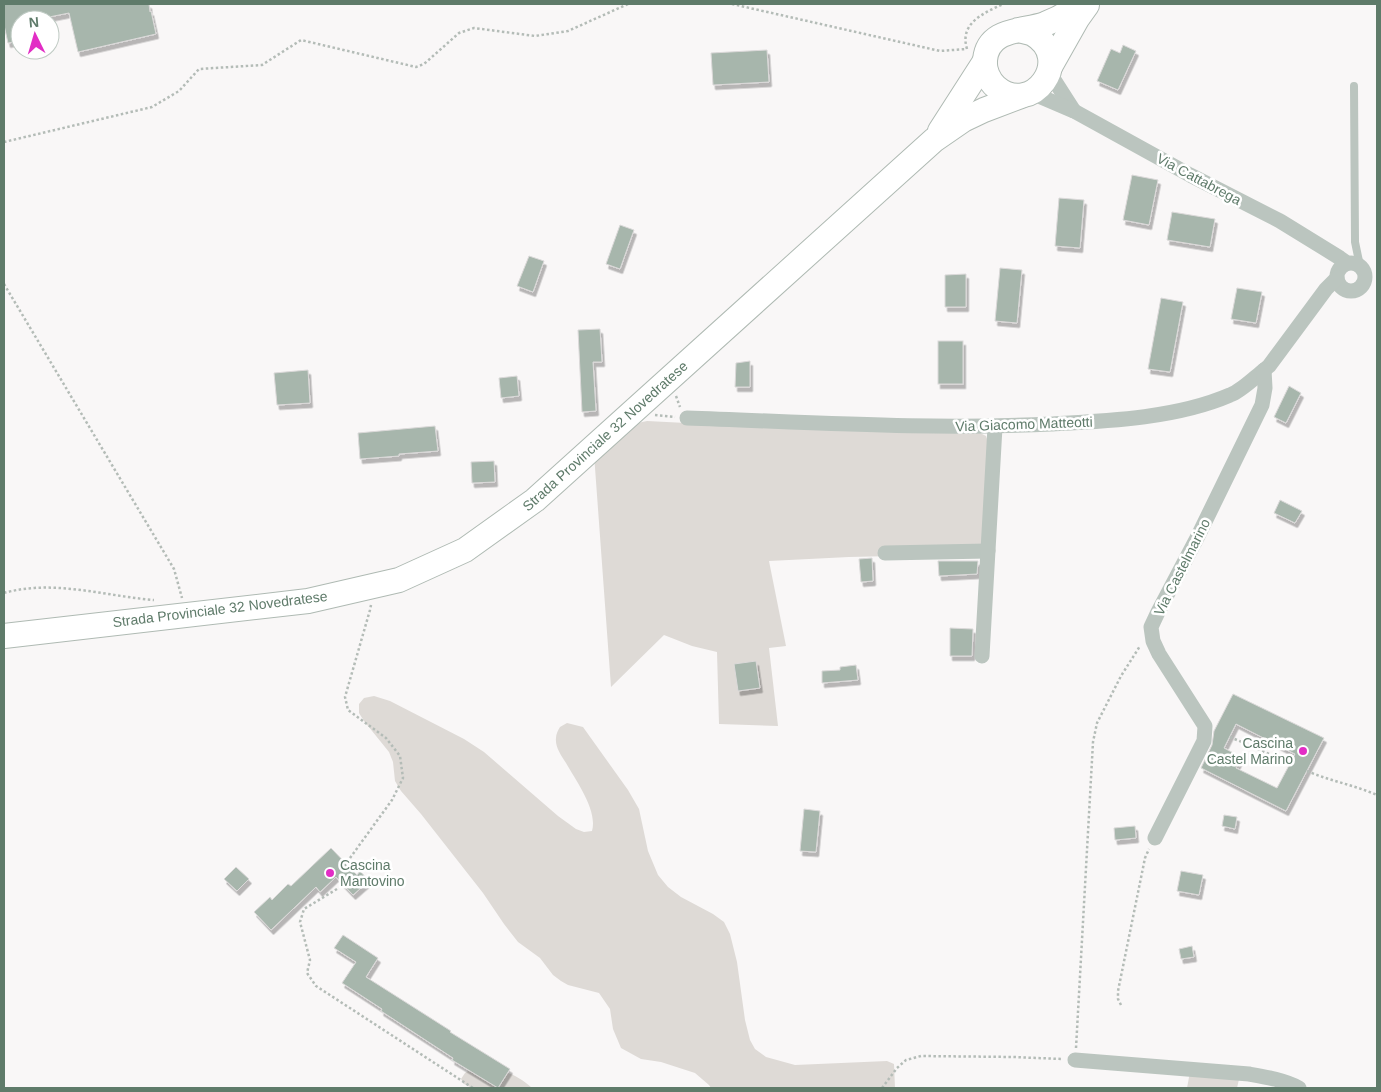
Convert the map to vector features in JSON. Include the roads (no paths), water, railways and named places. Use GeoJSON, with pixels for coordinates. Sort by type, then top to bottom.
{"type":"FeatureCollection","features":[{"type":"Feature","properties":{"kind":"main road"},"geometry":{"type":"LineString","coordinates":[[1081,4],[1055,20],[999,36],[979,54],[989,79],[995,87],[1002,92],[1012,95],[1026,94],[1040,87],[1047,78],[1077,19],[1088,4]]}},
{"type":"Feature","properties":{"kind":"main road"},"geometry":{"type":"LineString","coordinates":[[1018,30],[1032,33],[1042,42],[1049,54],[1050,69]]}},
{"type":"Feature","properties":{"kind":"main road","name":"Strada Provinciale 32 Novedratese"},"geometry":{"type":"LineString","coordinates":[[934,140],[979,54]]}},
{"type":"Feature","properties":{"kind":"main road","name":"Strada Provinciale 32 Novedratese"},"geometry":{"type":"LineString","coordinates":[[4,636],[308,601],[399,580],[465,550],[535,500],[934,140],[963,120],[1026,94]]}},
{"type":"Feature","properties":{"kind":"street","name":"Via Cattabrega"},"geometry":{"type":"LineString","coordinates":[[1050,69],[1074,111]]}},
{"type":"Feature","properties":{"kind":"street","name":"Via Cattabrega"},"geometry":{"type":"LineString","coordinates":[[1026,94],[1074,111],[1190,175],[1280,221],[1340,258],[1346,274]]}},
{"type":"Feature","properties":{"kind":"street"},"geometry":{"type":"LineString","coordinates":[[1346,274],[1377,270]]}},
{"type":"Feature","properties":{"kind":"street","name":"Via Giacomo Matteotti"},"geometry":{"type":"LineString","coordinates":[[687,418],[995,427],[1124,419],[1201,406],[1232,394],[1269,366],[1317,302],[1333,293],[1346,274],[1354,290],[1359,289],[1371,278]]}},
{"type":"Feature","properties":{"kind":"street","name":"Via Castelmarino"},"geometry":{"type":"LineString","coordinates":[[1155,838],[1204,740],[1206,726],[1159,654],[1153,641],[1151,627],[1262,405],[1265,388],[1264,370]]}},
{"type":"Feature","properties":{"kind":"street"},"geometry":{"type":"LineString","coordinates":[[982,656],[995,427]]}},
{"type":"Feature","properties":{"kind":"street"},"geometry":{"type":"LineString","coordinates":[[885,553],[988,551]]}},
{"type":"Feature","properties":{"kind":"street"},"geometry":{"type":"LineString","coordinates":[[1075,1060],[1250,1074],[1272,1078],[1299,1088]]}},
{"type":"Feature","properties":{"kind":"lane"},"geometry":{"type":"LineString","coordinates":[[1346,274],[1355,242],[1354,86]]}},
{"type":"Feature","properties":{"kind":"lane"},"geometry":{"type":"LineString","coordinates":[[1346,274],[1355,242]]}},
{"type":"Feature","properties":{"kind":"place","name":"Cascina Castel Marino"},"geometry":{"type":"Point","coordinates":[1303,751]}},
{"type":"Feature","properties":{"kind":"place","name":"Cascina Mantovino"},"geometry":{"type":"Point","coordinates":[330,873]}}]}
